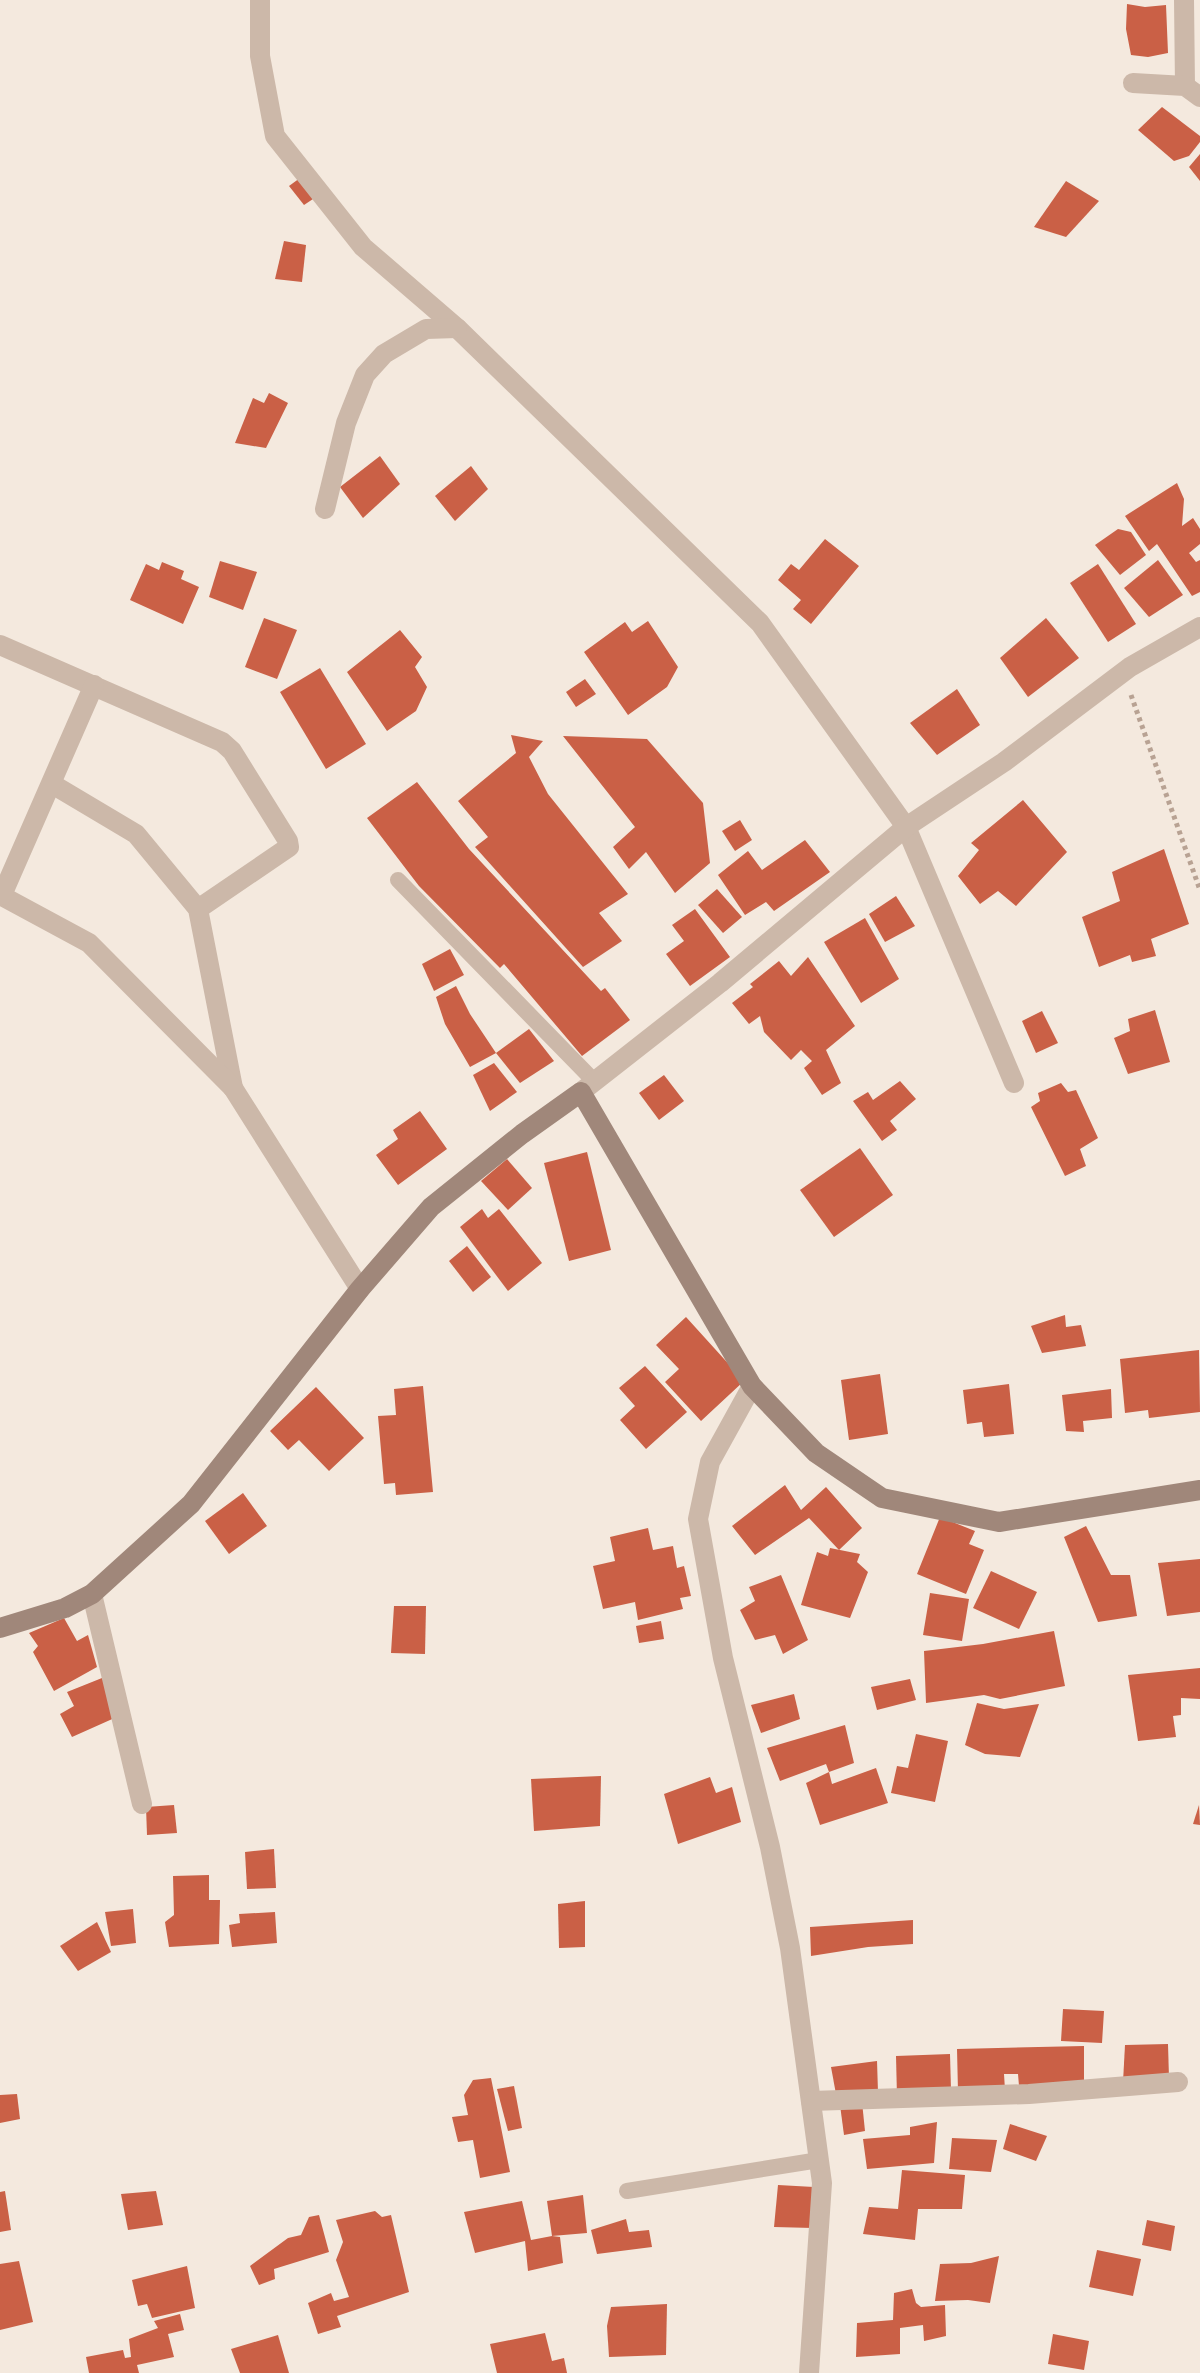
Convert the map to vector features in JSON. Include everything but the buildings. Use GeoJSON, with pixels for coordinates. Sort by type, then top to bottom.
{"type":"FeatureCollection","features":[{"type":"Feature","properties":{"kind":"street"},"geometry":{"type":"LineString","coordinates":[[260,0],[260,56],[275,136],[363,247],[457,328],[760,623],[906,827],[1014,1083]]}},
{"type":"Feature","properties":{"kind":"street"},"geometry":{"type":"LineString","coordinates":[[1133,83],[1193,92],[1184,0]]}},
{"type":"Feature","properties":{"kind":"street"},"geometry":{"type":"LineString","coordinates":[[325,509],[346,423],[365,375],[384,354],[426,329],[457,328]]}},
{"type":"Feature","properties":{"kind":"street"},"geometry":{"type":"LineString","coordinates":[[0,1628],[65,1608],[92,1594],[191,1504],[360,1289],[431,1207],[720,983],[906,827],[1004,762],[1123,672],[1200,627]]}},
{"type":"Feature","properties":{"kind":"street"},"geometry":{"type":"LineString","coordinates":[[0,645],[222,742],[232,751],[289,847],[198,909]]}},
{"type":"Feature","properties":{"kind":"street"},"geometry":{"type":"LineString","coordinates":[[94,685],[1,895],[89,943],[233,1088],[360,1289]]}},
{"type":"Feature","properties":{"kind":"street"},"geometry":{"type":"LineString","coordinates":[[52,784],[136,834],[198,909],[233,1088]]}},
{"type":"Feature","properties":{"kind":"street"},"geometry":{"type":"LineString","coordinates":[[588,1087],[752,1386],[816,1453],[882,1498],[999,1522],[1200,1490]]}},
{"type":"Feature","properties":{"kind":"street"},"geometry":{"type":"LineString","coordinates":[[752,1386],[710,1462],[698,1519],[723,1658],[788,1933],[822,2183],[809,2373]]}},
{"type":"Feature","properties":{"kind":"street"},"geometry":{"type":"LineString","coordinates":[[92,1594],[142,1804]]}},
{"type":"Feature","properties":{"kind":"street"},"geometry":{"type":"LineString","coordinates":[[811,2101],[1029,2094],[1178,2082]]}},
{"type":"Feature","properties":{"kind":"lane"},"geometry":{"type":"LineString","coordinates":[[398,880],[588,1087]]}},
{"type":"Feature","properties":{"kind":"lane"},"geometry":{"type":"LineString","coordinates":[[627,2191],[819,2160]]}},
{"type":"Feature","properties":{"kind":"path"},"geometry":{"type":"LineString","coordinates":[[1123,672],[1200,890]]}}]}
